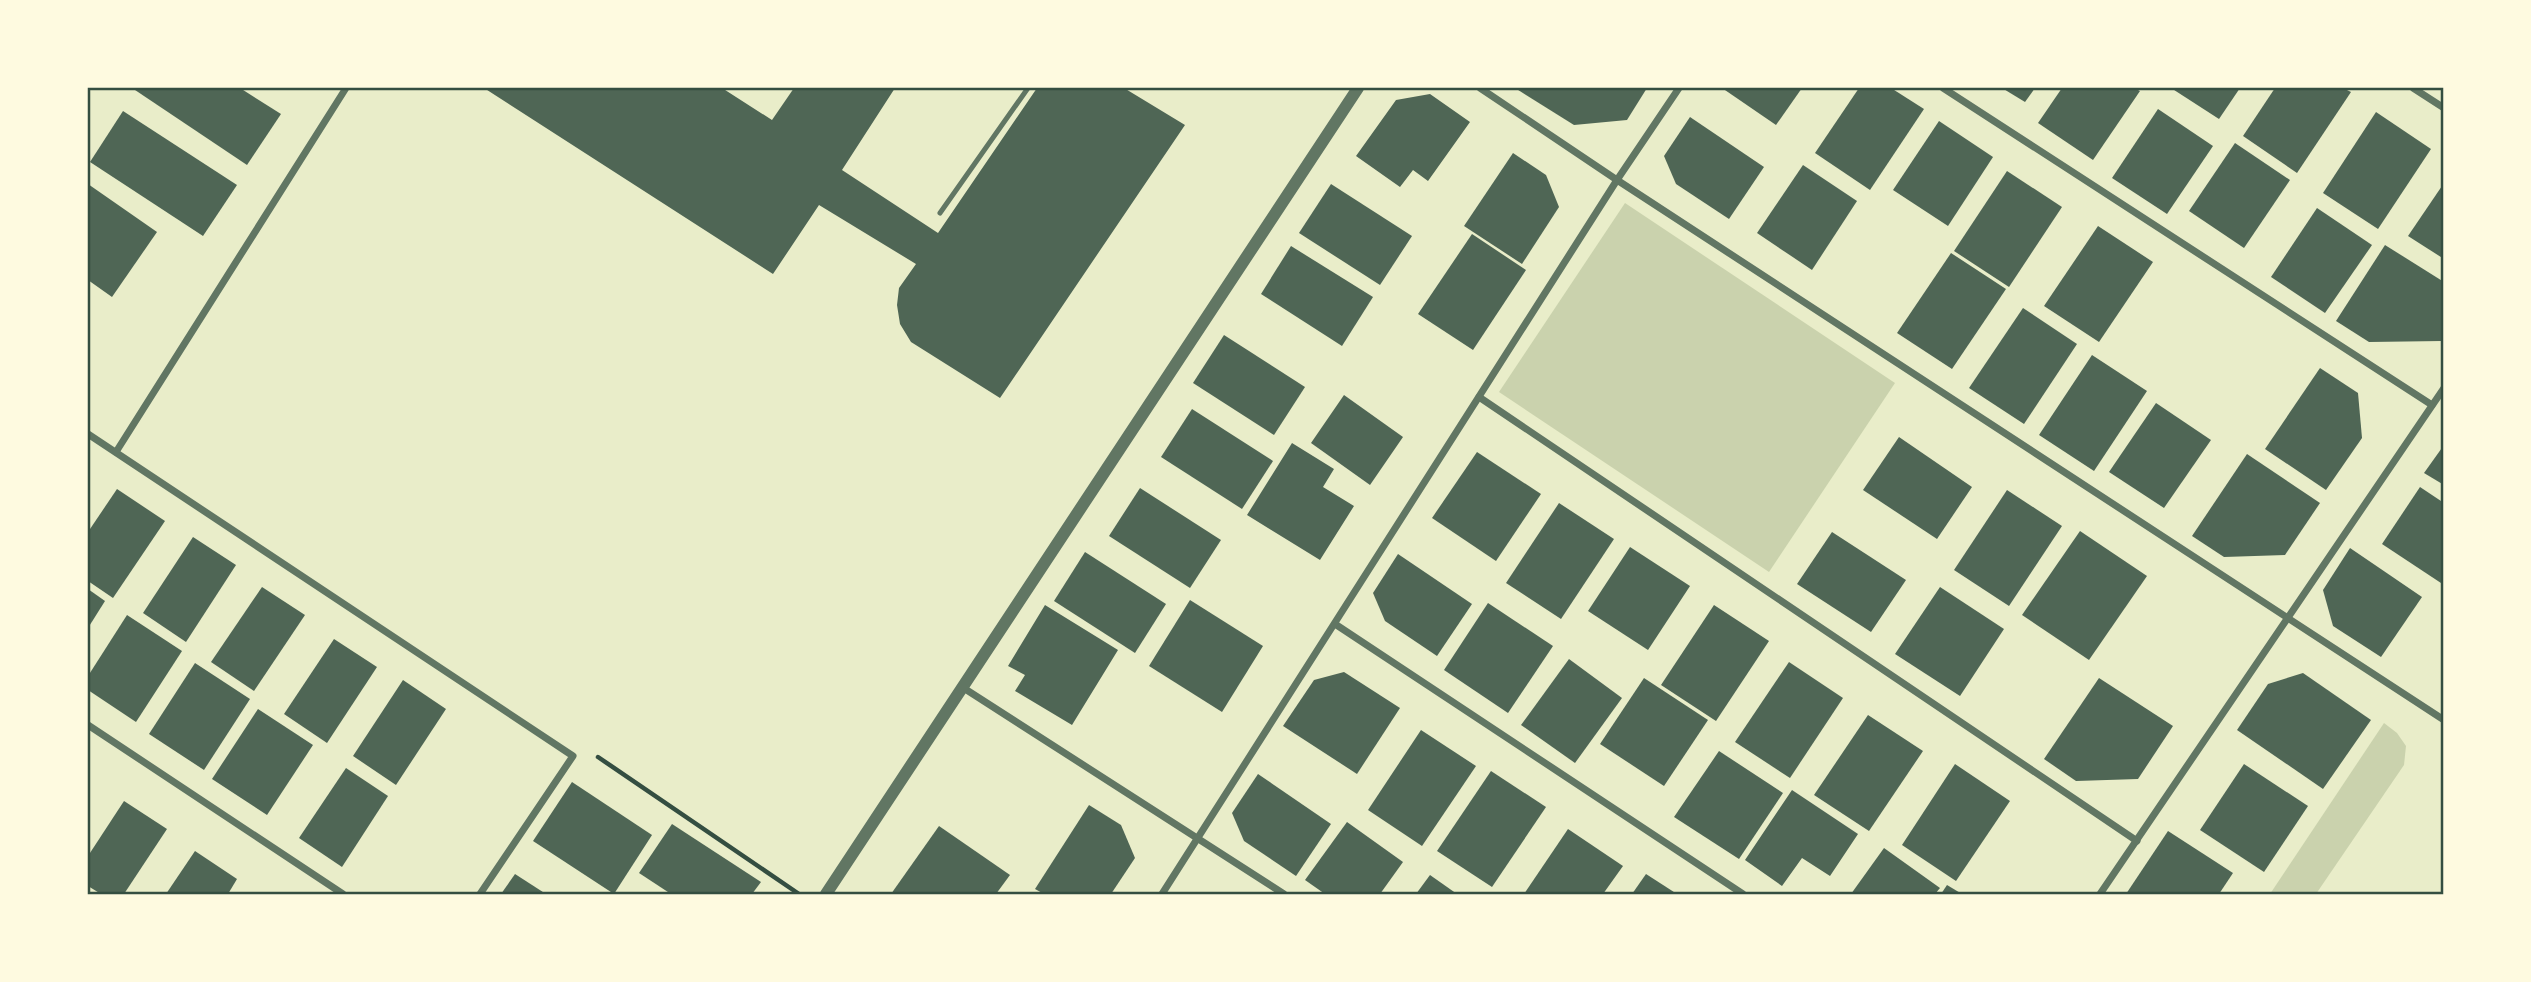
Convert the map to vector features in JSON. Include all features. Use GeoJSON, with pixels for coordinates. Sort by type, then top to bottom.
{"type":"FeatureCollection","features":[{"type":"Feature","properties":{"kind":"street"},"geometry":{"type":"LineString","coordinates":[[116,452],[346,88]]}},
{"type":"Feature","properties":{"kind":"street"},"geometry":{"type":"LineString","coordinates":[[825,894],[1358,88]]}},
{"type":"Feature","properties":{"kind":"street"},"geometry":{"type":"LineString","coordinates":[[1480,88],[2444,720]]}},
{"type":"Feature","properties":{"kind":"street"},"geometry":{"type":"LineString","coordinates":[[1162,894],[1617,180],[1679,88]]}},
{"type":"Feature","properties":{"kind":"street"},"geometry":{"type":"LineString","coordinates":[[1943,88],[2432,405]]}},
{"type":"Feature","properties":{"kind":"street"},"geometry":{"type":"LineString","coordinates":[[2413,88],[2444,108]]}},
{"type":"Feature","properties":{"kind":"street"},"geometry":{"type":"LineString","coordinates":[[2100,894],[2444,388]]}},
{"type":"Feature","properties":{"kind":"street"},"geometry":{"type":"LineString","coordinates":[[1479,397],[2137,841]]}},
{"type":"Feature","properties":{"kind":"street"},"geometry":{"type":"LineString","coordinates":[[88,434],[573,756],[480,894]]}},
{"type":"Feature","properties":{"kind":"street"},"geometry":{"type":"LineString","coordinates":[[1335,624],[1743,894]]}},
{"type":"Feature","properties":{"kind":"street"},"geometry":{"type":"LineString","coordinates":[[962,687],[1284,894]]}},
{"type":"Feature","properties":{"kind":"street"},"geometry":{"type":"LineString","coordinates":[[88,725],[343,894]]}},
{"type":"Feature","properties":{"kind":"lane"},"geometry":{"type":"LineString","coordinates":[[940,214],[1027,88]]}},
{"type":"Feature","properties":{"kind":"path"},"geometry":{"type":"LineString","coordinates":[[573,756],[595,755],[800,894]]}},
{"type":"Feature","properties":{"kind":"green space"},"geometry":{"type":"Polygon","coordinates":[[[1625,203],[1895,383],[1769,572],[1499,392],[1625,203]]]}},
{"type":"Feature","properties":{"kind":"green space"},"geometry":{"type":"Polygon","coordinates":[[[2384,723],[2397,733],[2406,746],[2404,765],[2316,894],[2270,894],[2384,723]]]}},
{"type":"Feature","properties":{"kind":"building"},"geometry":{"type":"Polygon","coordinates":[[[240,88],[281,114],[247,165],[135,90],[240,88]]]}},
{"type":"Feature","properties":{"kind":"building"},"geometry":{"type":"Polygon","coordinates":[[[484,88],[722,88],[772,120],[794,88],[895,88],[842,170],[938,233],[1037,88],[1124,88],[1185,125],[1000,398],[911,342],[900,324],[897,305],[899,288],[916,264],[819,205],[773,274],[484,88]]]}},
{"type":"Feature","properties":{"kind":"building"},"geometry":{"type":"Polygon","coordinates":[[[1515,88],[1647,88],[1627,120],[1574,125],[1515,88]]]}},
{"type":"Feature","properties":{"kind":"building"},"geometry":{"type":"Polygon","coordinates":[[[1722,88],[1802,88],[1776,125],[1722,88]]]}},
{"type":"Feature","properties":{"kind":"building"},"geometry":{"type":"Polygon","coordinates":[[[1859,88],[1891,88],[1924,109],[1870,190],[1815,153],[1859,88]]]}},
{"type":"Feature","properties":{"kind":"building"},"geometry":{"type":"Polygon","coordinates":[[[2002,88],[2035,88],[2025,102],[2002,88]]]}},
{"type":"Feature","properties":{"kind":"building"},"geometry":{"type":"Polygon","coordinates":[[[2062,88],[2134,88],[2140,91],[2093,160],[2038,123],[2062,88]]]}},
{"type":"Feature","properties":{"kind":"building"},"geometry":{"type":"Polygon","coordinates":[[[2171,88],[2240,88],[2219,119],[2171,88]]]}},
{"type":"Feature","properties":{"kind":"building"},"geometry":{"type":"Polygon","coordinates":[[[2275,88],[2343,88],[2351,92],[2297,173],[2243,136],[2275,88]]]}},
{"type":"Feature","properties":{"kind":"building"},"geometry":{"type":"Polygon","coordinates":[[[1430,94],[1470,122],[1428,181],[1413,170],[1400,187],[1356,156],[1396,100],[1430,94]]]}},
{"type":"Feature","properties":{"kind":"building"},"geometry":{"type":"Polygon","coordinates":[[[2158,109],[2213,146],[2167,214],[2112,178],[2158,109]]]}},
{"type":"Feature","properties":{"kind":"building"},"geometry":{"type":"Polygon","coordinates":[[[123,111],[237,185],[203,236],[90,162],[123,111]]]}},
{"type":"Feature","properties":{"kind":"building"},"geometry":{"type":"Polygon","coordinates":[[[2376,112],[2431,149],[2378,229],[2323,193],[2376,112]]]}},
{"type":"Feature","properties":{"kind":"building"},"geometry":{"type":"Polygon","coordinates":[[[1690,117],[1764,167],[1729,219],[1676,184],[1664,156],[1690,117]]]}},
{"type":"Feature","properties":{"kind":"building"},"geometry":{"type":"Polygon","coordinates":[[[1939,121],[1993,157],[1948,226],[1893,190],[1939,121]]]}},
{"type":"Feature","properties":{"kind":"building"},"geometry":{"type":"Polygon","coordinates":[[[2235,143],[2290,180],[2244,248],[2189,211],[2235,143]]]}},
{"type":"Feature","properties":{"kind":"building"},"geometry":{"type":"Polygon","coordinates":[[[1513,153],[1546,175],[1559,207],[1522,264],[1464,226],[1513,153]]]}},
{"type":"Feature","properties":{"kind":"building"},"geometry":{"type":"Polygon","coordinates":[[[1803,165],[1857,201],[1812,270],[1757,233],[1803,165]]]}},
{"type":"Feature","properties":{"kind":"building"},"geometry":{"type":"Polygon","coordinates":[[[2007,171],[2062,207],[2009,287],[1954,251],[2007,171]]]}},
{"type":"Feature","properties":{"kind":"building"},"geometry":{"type":"Polygon","coordinates":[[[2444,183],[2444,259],[2408,236],[2444,183]]]}},
{"type":"Feature","properties":{"kind":"building"},"geometry":{"type":"Polygon","coordinates":[[[88,184],[157,232],[112,297],[88,280],[88,184]]]}},
{"type":"Feature","properties":{"kind":"building"},"geometry":{"type":"Polygon","coordinates":[[[1331,184],[1412,236],[1380,285],[1299,233],[1331,184]]]}},
{"type":"Feature","properties":{"kind":"building"},"geometry":{"type":"Polygon","coordinates":[[[2317,208],[2372,245],[2325,313],[2271,277],[2317,208]]]}},
{"type":"Feature","properties":{"kind":"building"},"geometry":{"type":"Polygon","coordinates":[[[2098,226],[2153,262],[2099,342],[2044,306],[2098,226]]]}},
{"type":"Feature","properties":{"kind":"building"},"geometry":{"type":"Polygon","coordinates":[[[1472,234],[1526,270],[1473,350],[1418,314],[1472,234]]]}},
{"type":"Feature","properties":{"kind":"building"},"geometry":{"type":"Polygon","coordinates":[[[2385,245],[2444,282],[2442,341],[2369,342],[2336,321],[2385,245]]]}},
{"type":"Feature","properties":{"kind":"building"},"geometry":{"type":"Polygon","coordinates":[[[1291,246],[1373,297],[1342,346],[1261,294],[1291,246]]]}},
{"type":"Feature","properties":{"kind":"building"},"geometry":{"type":"Polygon","coordinates":[[[1951,253],[2006,289],[1952,369],[1897,333],[1951,253]]]}},
{"type":"Feature","properties":{"kind":"building"},"geometry":{"type":"Polygon","coordinates":[[[2023,308],[2077,344],[2024,424],[1969,388],[2023,308]]]}},
{"type":"Feature","properties":{"kind":"building"},"geometry":{"type":"Polygon","coordinates":[[[1224,335],[1305,387],[1274,435],[1193,383],[1224,335]]]}},
{"type":"Feature","properties":{"kind":"building"},"geometry":{"type":"Polygon","coordinates":[[[2092,355],[2147,391],[2094,471],[2039,435],[2092,355]]]}},
{"type":"Feature","properties":{"kind":"building"},"geometry":{"type":"Polygon","coordinates":[[[2320,368],[2358,393],[2362,438],[2326,490],[2265,449],[2320,368]]]}},
{"type":"Feature","properties":{"kind":"building"},"geometry":{"type":"Polygon","coordinates":[[[1344,395],[1403,437],[1370,485],[1311,443],[1344,395]]]}},
{"type":"Feature","properties":{"kind":"building"},"geometry":{"type":"Polygon","coordinates":[[[2156,403],[2211,440],[2164,508],[2109,472],[2156,403]]]}},
{"type":"Feature","properties":{"kind":"building"},"geometry":{"type":"Polygon","coordinates":[[[1192,409],[1273,461],[1242,509],[1161,457],[1192,409]]]}},
{"type":"Feature","properties":{"kind":"building"},"geometry":{"type":"Polygon","coordinates":[[[1899,437],[1972,487],[1937,539],[1863,490],[1899,437]]]}},
{"type":"Feature","properties":{"kind":"building"},"geometry":{"type":"Polygon","coordinates":[[[1292,443],[1334,469],[1323,487],[1354,506],[1320,560],[1247,515],[1292,443]]]}},
{"type":"Feature","properties":{"kind":"building"},"geometry":{"type":"Polygon","coordinates":[[[2444,445],[2444,485],[2424,473],[2444,445]]]}},
{"type":"Feature","properties":{"kind":"building"},"geometry":{"type":"Polygon","coordinates":[[[1477,452],[1541,494],[1496,561],[1432,518],[1477,452]]]}},
{"type":"Feature","properties":{"kind":"building"},"geometry":{"type":"Polygon","coordinates":[[[2247,454],[2320,503],[2285,555],[2224,557],[2192,536],[2247,454]]]}},
{"type":"Feature","properties":{"kind":"building"},"geometry":{"type":"Polygon","coordinates":[[[2420,487],[2444,503],[2444,585],[2382,544],[2420,487]]]}},
{"type":"Feature","properties":{"kind":"building"},"geometry":{"type":"Polygon","coordinates":[[[1140,488],[1221,540],[1190,588],[1109,536],[1140,488]]]}},
{"type":"Feature","properties":{"kind":"building"},"geometry":{"type":"Polygon","coordinates":[[[117,489],[165,521],[113,598],[88,581],[88,532],[117,489]]]}},
{"type":"Feature","properties":{"kind":"building"},"geometry":{"type":"Polygon","coordinates":[[[2007,490],[2062,526],[2009,606],[1954,570],[2007,490]]]}},
{"type":"Feature","properties":{"kind":"building"},"geometry":{"type":"Polygon","coordinates":[[[1559,503],[1614,539],[1561,619],[1506,583],[1559,503]]]}},
{"type":"Feature","properties":{"kind":"building"},"geometry":{"type":"Polygon","coordinates":[[[2080,531],[2147,576],[2089,660],[2022,615],[2080,531]]]}},
{"type":"Feature","properties":{"kind":"building"},"geometry":{"type":"Polygon","coordinates":[[[1832,532],[1906,580],[1871,632],[1797,584],[1832,532]]]}},
{"type":"Feature","properties":{"kind":"building"},"geometry":{"type":"Polygon","coordinates":[[[193,537],[236,565],[186,642],[143,613],[193,537]]]}},
{"type":"Feature","properties":{"kind":"building"},"geometry":{"type":"Polygon","coordinates":[[[1630,547],[1690,586],[1648,650],[1588,611],[1630,547]]]}},
{"type":"Feature","properties":{"kind":"building"},"geometry":{"type":"Polygon","coordinates":[[[2350,548],[2422,597],[2381,657],[2333,626],[2323,590],[2350,548]]]}},
{"type":"Feature","properties":{"kind":"building"},"geometry":{"type":"Polygon","coordinates":[[[1085,552],[1166,604],[1135,653],[1054,601],[1085,552]]]}},
{"type":"Feature","properties":{"kind":"building"},"geometry":{"type":"Polygon","coordinates":[[[1398,554],[1472,604],[1437,656],[1385,621],[1373,593],[1398,554]]]}},
{"type":"Feature","properties":{"kind":"building"},"geometry":{"type":"Polygon","coordinates":[[[262,587],[305,615],[254,691],[211,662],[262,587]]]}},
{"type":"Feature","properties":{"kind":"building"},"geometry":{"type":"Polygon","coordinates":[[[1940,587],[2004,629],[1960,696],[1895,654],[1940,587]]]}},
{"type":"Feature","properties":{"kind":"building"},"geometry":{"type":"Polygon","coordinates":[[[88,589],[105,601],[88,628],[88,589]]]}},
{"type":"Feature","properties":{"kind":"building"},"geometry":{"type":"Polygon","coordinates":[[[1190,600],[1263,646],[1222,712],[1149,666],[1190,600]]]}},
{"type":"Feature","properties":{"kind":"building"},"geometry":{"type":"Polygon","coordinates":[[[1488,603],[1553,646],[1508,713],[1444,670],[1488,603]]]}},
{"type":"Feature","properties":{"kind":"building"},"geometry":{"type":"Polygon","coordinates":[[[1045,605],[1118,650],[1072,725],[1015,691],[1025,675],[1008,666],[1045,605]]]}},
{"type":"Feature","properties":{"kind":"building"},"geometry":{"type":"Polygon","coordinates":[[[1714,605],[1769,641],[1716,721],[1661,685],[1714,605]]]}},
{"type":"Feature","properties":{"kind":"building"},"geometry":{"type":"Polygon","coordinates":[[[127,615],[182,651],[136,722],[88,690],[88,676],[127,615]]]}},
{"type":"Feature","properties":{"kind":"building"},"geometry":{"type":"Polygon","coordinates":[[[334,639],[377,667],[327,743],[284,714],[334,639]]]}},
{"type":"Feature","properties":{"kind":"building"},"geometry":{"type":"Polygon","coordinates":[[[1569,659],[1622,698],[1575,763],[1521,725],[1569,659]]]}},
{"type":"Feature","properties":{"kind":"building"},"geometry":{"type":"Polygon","coordinates":[[[1789,662],[1843,698],[1790,778],[1735,742],[1789,662]]]}},
{"type":"Feature","properties":{"kind":"building"},"geometry":{"type":"Polygon","coordinates":[[[195,663],[250,699],[204,770],[149,734],[195,663]]]}},
{"type":"Feature","properties":{"kind":"building"},"geometry":{"type":"Polygon","coordinates":[[[1344,672],[1400,708],[1357,774],[1283,726],[1314,680],[1344,672]]]}},
{"type":"Feature","properties":{"kind":"building"},"geometry":{"type":"Polygon","coordinates":[[[2303,673],[2371,720],[2323,789],[2237,730],[2268,684],[2303,673]]]}},
{"type":"Feature","properties":{"kind":"building"},"geometry":{"type":"Polygon","coordinates":[[[1644,678],[1708,720],[1664,786],[1600,744],[1644,678]]]}},
{"type":"Feature","properties":{"kind":"building"},"geometry":{"type":"Polygon","coordinates":[[[2099,678],[2173,726],[2138,779],[2076,781],[2044,759],[2099,678]]]}},
{"type":"Feature","properties":{"kind":"building"},"geometry":{"type":"Polygon","coordinates":[[[403,680],[446,709],[396,785],[353,756],[403,680]]]}},
{"type":"Feature","properties":{"kind":"building"},"geometry":{"type":"Polygon","coordinates":[[[258,709],[313,745],[267,815],[212,779],[258,709]]]}},
{"type":"Feature","properties":{"kind":"building"},"geometry":{"type":"Polygon","coordinates":[[[1868,715],[1923,751],[1869,831],[1814,795],[1868,715]]]}},
{"type":"Feature","properties":{"kind":"building"},"geometry":{"type":"Polygon","coordinates":[[[1421,730],[1476,766],[1422,846],[1368,810],[1421,730]]]}},
{"type":"Feature","properties":{"kind":"building"},"geometry":{"type":"Polygon","coordinates":[[[1719,751],[1783,793],[1739,859],[1674,817],[1719,751]]]}},
{"type":"Feature","properties":{"kind":"building"},"geometry":{"type":"Polygon","coordinates":[[[1955,764],[2010,801],[1956,881],[1902,845],[1955,764]]]}},
{"type":"Feature","properties":{"kind":"building"},"geometry":{"type":"Polygon","coordinates":[[[2244,764],[2308,806],[2264,872],[2200,830],[2244,764]]]}},
{"type":"Feature","properties":{"kind":"building"},"geometry":{"type":"Polygon","coordinates":[[[346,768],[388,796],[342,867],[299,838],[346,768]]]}},
{"type":"Feature","properties":{"kind":"building"},"geometry":{"type":"Polygon","coordinates":[[[1491,771],[1546,807],[1492,887],[1437,851],[1491,771]]]}},
{"type":"Feature","properties":{"kind":"building"},"geometry":{"type":"Polygon","coordinates":[[[1258,774],[1331,824],[1296,876],[1244,841],[1232,813],[1258,774]]]}},
{"type":"Feature","properties":{"kind":"building"},"geometry":{"type":"Polygon","coordinates":[[[572,782],[652,835],[614,894],[533,841],[572,782]]]}},
{"type":"Feature","properties":{"kind":"building"},"geometry":{"type":"Polygon","coordinates":[[[1792,790],[1858,834],[1830,876],[1802,858],[1782,886],[1745,860],[1792,790]]]}},
{"type":"Feature","properties":{"kind":"building"},"geometry":{"type":"Polygon","coordinates":[[[124,801],[167,829],[124,894],[101,894],[88,886],[88,856],[124,801]]]}},
{"type":"Feature","properties":{"kind":"building"},"geometry":{"type":"Polygon","coordinates":[[[1089,805],[1121,825],[1135,858],[1111,894],[1044,894],[1035,889],[1089,805]]]}},
{"type":"Feature","properties":{"kind":"building"},"geometry":{"type":"Polygon","coordinates":[[[1347,822],[1403,862],[1380,894],[1325,894],[1305,880],[1347,822]]]}},
{"type":"Feature","properties":{"kind":"building"},"geometry":{"type":"Polygon","coordinates":[[[672,824],[761,882],[752,894],[671,894],[639,873],[672,824]]]}},
{"type":"Feature","properties":{"kind":"building"},"geometry":{"type":"Polygon","coordinates":[[[939,826],[1010,875],[996,894],[891,894],[939,826]]]}},
{"type":"Feature","properties":{"kind":"building"},"geometry":{"type":"Polygon","coordinates":[[[1568,829],[1623,866],[1603,894],[1524,894],[1568,829]]]}},
{"type":"Feature","properties":{"kind":"building"},"geometry":{"type":"Polygon","coordinates":[[[2168,831],[2233,873],[2219,894],[2126,894],[2168,831]]]}},
{"type":"Feature","properties":{"kind":"building"},"geometry":{"type":"Polygon","coordinates":[[[1884,848],[1940,888],[1935,894],[1851,894],[1884,848]]]}},
{"type":"Feature","properties":{"kind":"building"},"geometry":{"type":"Polygon","coordinates":[[[195,851],[237,879],[228,894],[166,894],[195,851]]]}},
{"type":"Feature","properties":{"kind":"building"},"geometry":{"type":"Polygon","coordinates":[[[515,874],[546,894],[501,894],[515,874]]]}},
{"type":"Feature","properties":{"kind":"building"},"geometry":{"type":"Polygon","coordinates":[[[1646,874],[1677,894],[1632,894],[1646,874]]]}},
{"type":"Feature","properties":{"kind":"building"},"geometry":{"type":"Polygon","coordinates":[[[1430,875],[1457,894],[1416,894],[1430,875]]]}},
{"type":"Feature","properties":{"kind":"building"},"geometry":{"type":"Polygon","coordinates":[[[1947,885],[1962,894],[1941,894],[1947,885]]]}}]}
